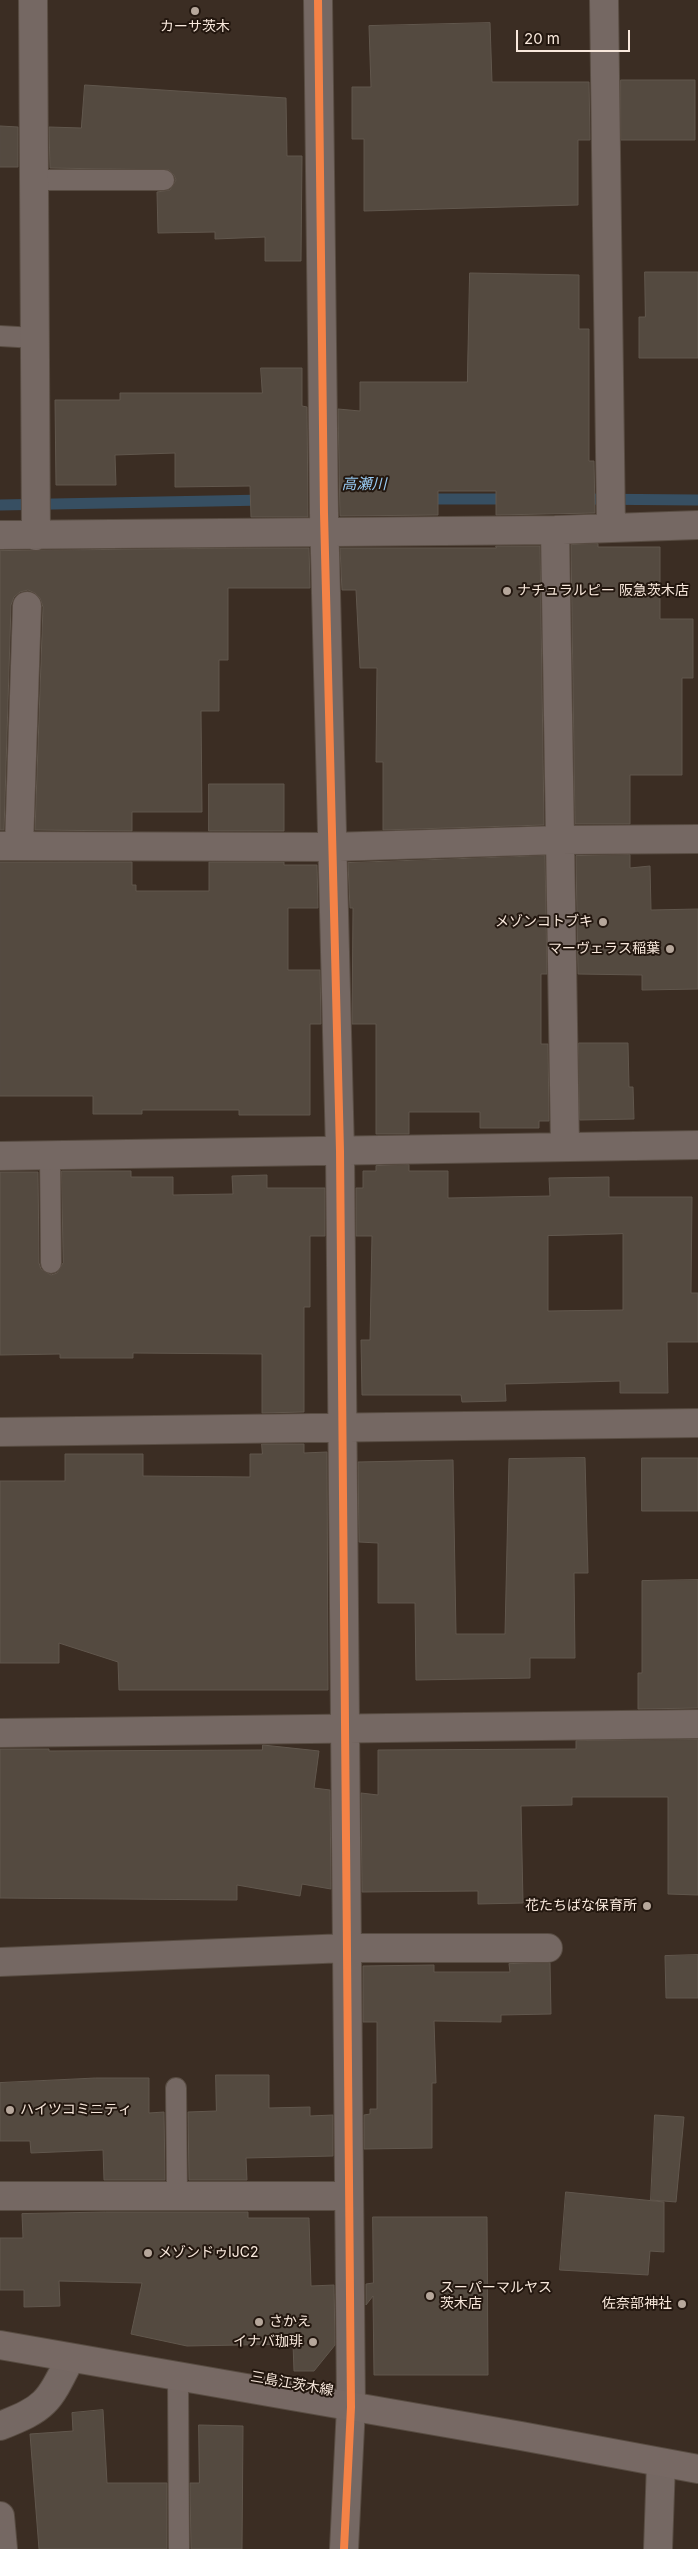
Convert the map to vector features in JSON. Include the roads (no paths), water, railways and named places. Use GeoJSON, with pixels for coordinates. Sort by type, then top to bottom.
{"type":"FeatureCollection","features":[{"type":"Feature","properties":{"kind":"main road","name":"三島江茨木線"},"geometry":{"type":"LineString","coordinates":[[0,2345],[70,2359],[521,2436],[698,2469]]}},
{"type":"Feature","properties":{"kind":"street"},"geometry":{"type":"LineString","coordinates":[[34,0],[36,516]]}},
{"type":"Feature","properties":{"kind":"street"},"geometry":{"type":"LineString","coordinates":[[318,0],[324,513],[340,1151],[351,2407],[344,2549]]}},
{"type":"Feature","properties":{"kind":"street"},"geometry":{"type":"LineString","coordinates":[[604,0],[610,511]]}},
{"type":"Feature","properties":{"kind":"street"},"geometry":{"type":"LineString","coordinates":[[0,535],[36,516],[324,513],[555,530],[610,511],[698,525]]}},
{"type":"Feature","properties":{"kind":"street"},"geometry":{"type":"LineString","coordinates":[[555,530],[565,1146]]}},
{"type":"Feature","properties":{"kind":"street"},"geometry":{"type":"LineString","coordinates":[[27,606],[10,846],[331,847],[560,840],[698,839]]}},
{"type":"Feature","properties":{"kind":"street"},"geometry":{"type":"LineString","coordinates":[[0,1156],[698,1145]]}},
{"type":"Feature","properties":{"kind":"street"},"geometry":{"type":"LineString","coordinates":[[0,1432],[698,1423]]}},
{"type":"Feature","properties":{"kind":"street"},"geometry":{"type":"LineString","coordinates":[[0,1733],[698,1724]]}},
{"type":"Feature","properties":{"kind":"street"},"geometry":{"type":"LineString","coordinates":[[0,1962],[347,1948],[548,1948]]}},
{"type":"Feature","properties":{"kind":"street"},"geometry":{"type":"LineString","coordinates":[[0,2196],[349,2196]]}},
{"type":"Feature","properties":{"kind":"street"},"geometry":{"type":"LineString","coordinates":[[0,2426],[33,2413],[52,2395],[70,2359]]}},
{"type":"Feature","properties":{"kind":"street"},"geometry":{"type":"LineString","coordinates":[[658,2549],[662,2463]]}},
{"type":"Feature","properties":{"kind":"street"},"geometry":{"type":"LineString","coordinates":[[0,2516],[3,2549]]}},
{"type":"Feature","properties":{"kind":"lane"},"geometry":{"type":"LineString","coordinates":[[34,180],[164,180]]}},
{"type":"Feature","properties":{"kind":"lane"},"geometry":{"type":"LineString","coordinates":[[0,336],[35,338]]}},
{"type":"Feature","properties":{"kind":"lane"},"geometry":{"type":"LineString","coordinates":[[50,1155],[51,1263]]}},
{"type":"Feature","properties":{"kind":"lane"},"geometry":{"type":"LineString","coordinates":[[176,2088],[177,2196]]}},
{"type":"Feature","properties":{"kind":"lane"},"geometry":{"type":"LineString","coordinates":[[178,2377],[179,2549]]}},
{"type":"Feature","properties":{"kind":"waterway","name":"高瀬川"},"geometry":{"type":"LineString","coordinates":[[424,499],[511,499]]}},
{"type":"Feature","properties":{"kind":"waterway","name":"高瀬川"},"geometry":{"type":"LineString","coordinates":[[579,499],[698,500]]}},
{"type":"Feature","properties":{"kind":"waterway","name":"高瀬川"},"geometry":{"type":"LineString","coordinates":[[0,505],[266,500]]}},
{"type":"Feature","properties":{"kind":"place","name":"カーサ茨木"},"geometry":{"type":"Point","coordinates":[195,11]}},
{"type":"Feature","properties":{"kind":"place","name":"ナチュラルピー 阪急茨木店"},"geometry":{"type":"Point","coordinates":[507,591]}},
{"type":"Feature","properties":{"kind":"place","name":"メゾンコトブキ"},"geometry":{"type":"Point","coordinates":[603,922]}},
{"type":"Feature","properties":{"kind":"place","name":"マーヴェラス稲葉"},"geometry":{"type":"Point","coordinates":[670,949]}},
{"type":"Feature","properties":{"kind":"place","name":"花たちばな保育所"},"geometry":{"type":"Point","coordinates":[647,1906]}},
{"type":"Feature","properties":{"kind":"place","name":"ハイツコミニティ"},"geometry":{"type":"Point","coordinates":[10,2110]}},
{"type":"Feature","properties":{"kind":"place","name":"メゾンドゥIJC2"},"geometry":{"type":"Point","coordinates":[148,2253]}},
{"type":"Feature","properties":{"kind":"place","name":"スーパーマルヤス 茨木店"},"geometry":{"type":"Point","coordinates":[430,2296]}},
{"type":"Feature","properties":{"kind":"place","name":"佐奈部神社"},"geometry":{"type":"Point","coordinates":[682,2304]}},
{"type":"Feature","properties":{"kind":"place","name":"さかえ"},"geometry":{"type":"Point","coordinates":[259,2322]}},
{"type":"Feature","properties":{"kind":"place","name":"イナバ珈琲"},"geometry":{"type":"Point","coordinates":[313,2342]}}]}
